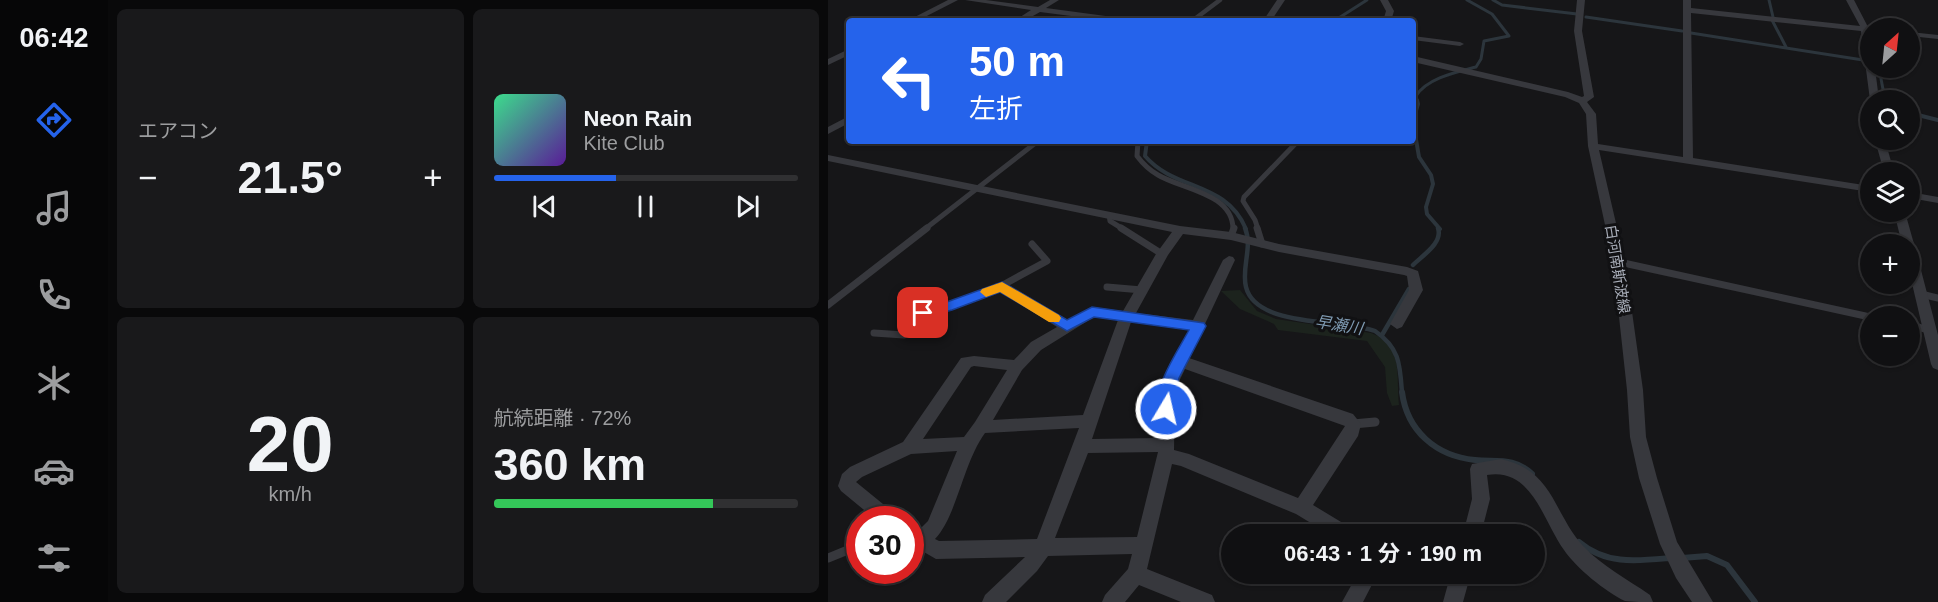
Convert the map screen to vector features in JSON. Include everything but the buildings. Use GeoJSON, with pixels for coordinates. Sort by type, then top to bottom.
{"type":"FeatureCollection","features":[{"type":"Feature","properties":{"kind":"street"},"geometry":{"type":"LineString","coordinates":[[917,18],[954,0]]}},
{"type":"Feature","properties":{"kind":"street"},"geometry":{"type":"LineString","coordinates":[[969,0],[1106,18]]}},
{"type":"Feature","properties":{"kind":"street"},"geometry":{"type":"LineString","coordinates":[[1023,18],[1055,0]]}},
{"type":"Feature","properties":{"kind":"street"},"geometry":{"type":"LineString","coordinates":[[1270,18],[1281,0]]}},
{"type":"Feature","properties":{"kind":"street"},"geometry":{"type":"LineString","coordinates":[[1384,0],[1390,11],[1388,18]]}},
{"type":"Feature","properties":{"kind":"street"},"geometry":{"type":"LineString","coordinates":[[1416,60],[1568,95],[1582,101],[1588,97],[1586,70],[1580,53],[1581,42],[1578,31],[1581,0]]}},
{"type":"Feature","properties":{"kind":"street"},"geometry":{"type":"LineString","coordinates":[[1850,0],[1861,18]]}},
{"type":"Feature","properties":{"kind":"street"},"geometry":{"type":"LineString","coordinates":[[1688,161],[1688,5],[1860,28]]}},
{"type":"Feature","properties":{"kind":"street"},"geometry":{"type":"LineString","coordinates":[[1920,35],[1938,36]]}},
{"type":"Feature","properties":{"kind":"street"},"geometry":{"type":"LineString","coordinates":[[1416,38],[1460,44]]}},
{"type":"Feature","properties":{"kind":"street"},"geometry":{"type":"LineString","coordinates":[[828,62],[846,53]]}},
{"type":"Feature","properties":{"kind":"street","name":"白河南斯波線"},"geometry":{"type":"LineString","coordinates":[[1582,101],[1591,114],[1593,146],[1619,262],[1635,390],[1638,437],[1648,478],[1669,544],[1683,572],[1703,602]]}},
{"type":"Feature","properties":{"kind":"street"},"geometry":{"type":"LineString","coordinates":[[828,131],[846,121]]}},
{"type":"Feature","properties":{"kind":"street"},"geometry":{"type":"LineString","coordinates":[[1593,146],[1860,187]]}},
{"type":"Feature","properties":{"kind":"street"},"geometry":{"type":"LineString","coordinates":[[828,159],[1180,230],[1235,237],[1407,271],[1413,274],[1416,290],[1397,324]]}},
{"type":"Feature","properties":{"kind":"street"},"geometry":{"type":"LineString","coordinates":[[1920,197],[1938,200]]}},
{"type":"Feature","properties":{"kind":"street"},"geometry":{"type":"LineString","coordinates":[[992,602],[1030,565],[1043,547],[1082,446],[1127,316],[1162,254],[1180,230]]}},
{"type":"Feature","properties":{"kind":"street"},"geometry":{"type":"LineString","coordinates":[[1112,602],[1137,574],[1165,451],[1167,390],[1229,260]]}},
{"type":"Feature","properties":{"kind":"street"},"geometry":{"type":"LineString","coordinates":[[1002,286],[1067,326]]}},
{"type":"Feature","properties":{"kind":"street"},"geometry":{"type":"LineString","coordinates":[[1920,290],[1938,364]]}},
{"type":"Feature","properties":{"kind":"street"},"geometry":{"type":"LineString","coordinates":[[924,532],[935,526],[968,444],[1025,355],[1092,312],[1198,326]]}},
{"type":"Feature","properties":{"kind":"street"},"geometry":{"type":"LineString","coordinates":[[909,447],[966,362],[1017,366]]}},
{"type":"Feature","properties":{"kind":"street"},"geometry":{"type":"LineString","coordinates":[[1179,363],[1187,363],[1246,383],[1347,419],[1353,424],[1352,431],[1302,508]]}},
{"type":"Feature","properties":{"kind":"street"},"geometry":{"type":"LineString","coordinates":[[981,427],[1089,422]]}},
{"type":"Feature","properties":{"kind":"street"},"geometry":{"type":"LineString","coordinates":[[872,506],[847,486],[848,479],[856,472],[909,447],[968,444]]}},
{"type":"Feature","properties":{"kind":"street"},"geometry":{"type":"LineString","coordinates":[[1082,446],[1165,451],[1302,508],[1328,524]]}},
{"type":"Feature","properties":{"kind":"street"},"geometry":{"type":"LineString","coordinates":[[1475,524],[1481,499],[1478,469],[1501,466],[1519,471],[1542,496],[1572,546],[1586,560],[1643,602]]}},
{"type":"Feature","properties":{"kind":"street"},"geometry":{"type":"LineString","coordinates":[[924,542],[936,550],[1144,544]]}},
{"type":"Feature","properties":{"kind":"street"},"geometry":{"type":"LineString","coordinates":[[1137,574],[1205,602]]}},
{"type":"Feature","properties":{"kind":"street"},"geometry":{"type":"LineString","coordinates":[[1352,602],[1362,584]]}},
{"type":"Feature","properties":{"kind":"street"},"geometry":{"type":"LineString","coordinates":[[1453,602],[1458,584]]}},
{"type":"Feature","properties":{"kind":"lane"},"geometry":{"type":"LineString","coordinates":[[1196,18],[1220,0]]}},
{"type":"Feature","properties":{"kind":"lane"},"geometry":{"type":"LineString","coordinates":[[828,305],[1034,144]]}},
{"type":"Feature","properties":{"kind":"lane"},"geometry":{"type":"LineString","coordinates":[[1138,144],[1137,156],[1148,169],[1201,192],[1225,210],[1234,227],[1235,237]]}},
{"type":"Feature","properties":{"kind":"lane"},"geometry":{"type":"LineString","coordinates":[[1259,243],[1255,220],[1243,201],[1244,197],[1295,144]]}},
{"type":"Feature","properties":{"kind":"lane"},"geometry":{"type":"LineString","coordinates":[[1109,215],[1110,221],[1162,254]]}},
{"type":"Feature","properties":{"kind":"lane"},"geometry":{"type":"LineString","coordinates":[[874,333],[904,335],[923,313],[947,307],[1002,286],[1047,261],[1032,244]]}},
{"type":"Feature","properties":{"kind":"lane"},"geometry":{"type":"LineString","coordinates":[[1619,262],[1860,315]]}},
{"type":"Feature","properties":{"kind":"lane"},"geometry":{"type":"LineString","coordinates":[[1107,287],[1142,291]]}},
{"type":"Feature","properties":{"kind":"lane"},"geometry":{"type":"LineString","coordinates":[[1921,294],[1938,298]]}},
{"type":"Feature","properties":{"kind":"lane"},"geometry":{"type":"LineString","coordinates":[[1920,328],[1929,330]]}},
{"type":"Feature","properties":{"kind":"lane"},"geometry":{"type":"LineString","coordinates":[[1353,424],[1375,422]]}},
{"type":"Feature","properties":{"kind":"lane"},"geometry":{"type":"LineString","coordinates":[[828,558],[846,551]]}},
{"type":"Feature","properties":{"kind":"shaded area"},"geometry":{"type":"Polygon","coordinates":[[[1240,290],[1257,311],[1276,319],[1371,333],[1382,338],[1394,353],[1398,373],[1399,405],[1392,406],[1387,393],[1385,367],[1367,341],[1278,330],[1274,324],[1240,309],[1221,291],[1240,290]]]}},
{"type":"Feature","properties":{"kind":"waterway","name":"早瀬川"},"geometry":{"type":"LineString","coordinates":[[1339,18],[1367,0]]}},
{"type":"Feature","properties":{"kind":"waterway"},"geometry":{"type":"LineString","coordinates":[[1417,101],[1416,96],[1421,90],[1435,80],[1476,67],[1481,59],[1484,41],[1509,36],[1492,14],[1467,0]]}},
{"type":"Feature","properties":{"kind":"waterway"},"geometry":{"type":"LineString","coordinates":[[1493,0],[1502,5],[1577,14]]}},
{"type":"Feature","properties":{"kind":"waterway"},"geometry":{"type":"LineString","coordinates":[[1769,0],[1773,17]]}},
{"type":"Feature","properties":{"kind":"waterway"},"geometry":{"type":"LineString","coordinates":[[1586,17],[1682,31]]}},
{"type":"Feature","properties":{"kind":"waterway"},"geometry":{"type":"LineString","coordinates":[[1772,20],[1786,47]]}},
{"type":"Feature","properties":{"kind":"waterway"},"geometry":{"type":"LineString","coordinates":[[1691,33],[1860,60]]}},
{"type":"Feature","properties":{"kind":"waterway"},"geometry":{"type":"LineString","coordinates":[[1881,78],[1883,90]]}},
{"type":"Feature","properties":{"kind":"waterway"},"geometry":{"type":"LineString","coordinates":[[1416,111],[1417,100]]}},
{"type":"Feature","properties":{"kind":"waterway"},"geometry":{"type":"LineString","coordinates":[[1920,116],[1938,120]]}},
{"type":"Feature","properties":{"kind":"waterway"},"geometry":{"type":"LineString","coordinates":[[1416,140],[1419,157],[1431,175],[1433,184],[1426,207],[1427,214],[1440,229]]}},
{"type":"Feature","properties":{"kind":"waterway","name":"早瀬川"},"geometry":{"type":"LineString","coordinates":[[1147,144],[1145,156],[1157,167],[1226,202],[1246,229]]}},
{"type":"Feature","properties":{"kind":"waterway","name":"早瀬川"},"geometry":{"type":"LineString","coordinates":[[1245,228],[1248,243],[1245,280],[1253,300],[1266,309],[1283,316],[1375,331],[1394,351],[1402,393]]}},
{"type":"Feature","properties":{"kind":"waterway"},"geometry":{"type":"LineString","coordinates":[[1413,265],[1435,244],[1438,239],[1438,228]]}},
{"type":"Feature","properties":{"kind":"waterway"},"geometry":{"type":"LineString","coordinates":[[1382,335],[1409,289]]}},
{"type":"Feature","properties":{"kind":"waterway","name":"早瀬川"},"geometry":{"type":"LineString","coordinates":[[1402,392],[1410,419],[1417,430],[1436,447],[1461,458],[1512,463],[1532,474]]}},
{"type":"Feature","properties":{"kind":"waterway","name":"早瀬川"},"geometry":{"type":"LineString","coordinates":[[1579,542],[1600,555],[1622,560],[1670,558]]}},
{"type":"Feature","properties":{"kind":"waterway","name":"早瀬川"},"geometry":{"type":"LineString","coordinates":[[1682,558],[1707,556],[1727,565],[1755,602]]}},
{"type":"Feature","properties":{"kind":"slow traffic"},"geometry":{"type":"LineString","coordinates":[[986,292],[1002,286],[1054,318]]}},
{"type":"Feature","properties":{"kind":"route"},"geometry":{"type":"LineString","coordinates":[[923,313],[947,307],[1002,286],[1067,326],[1092,312],[1198,326],[1171,378],[1167,390],[1166,409]]}}]}
